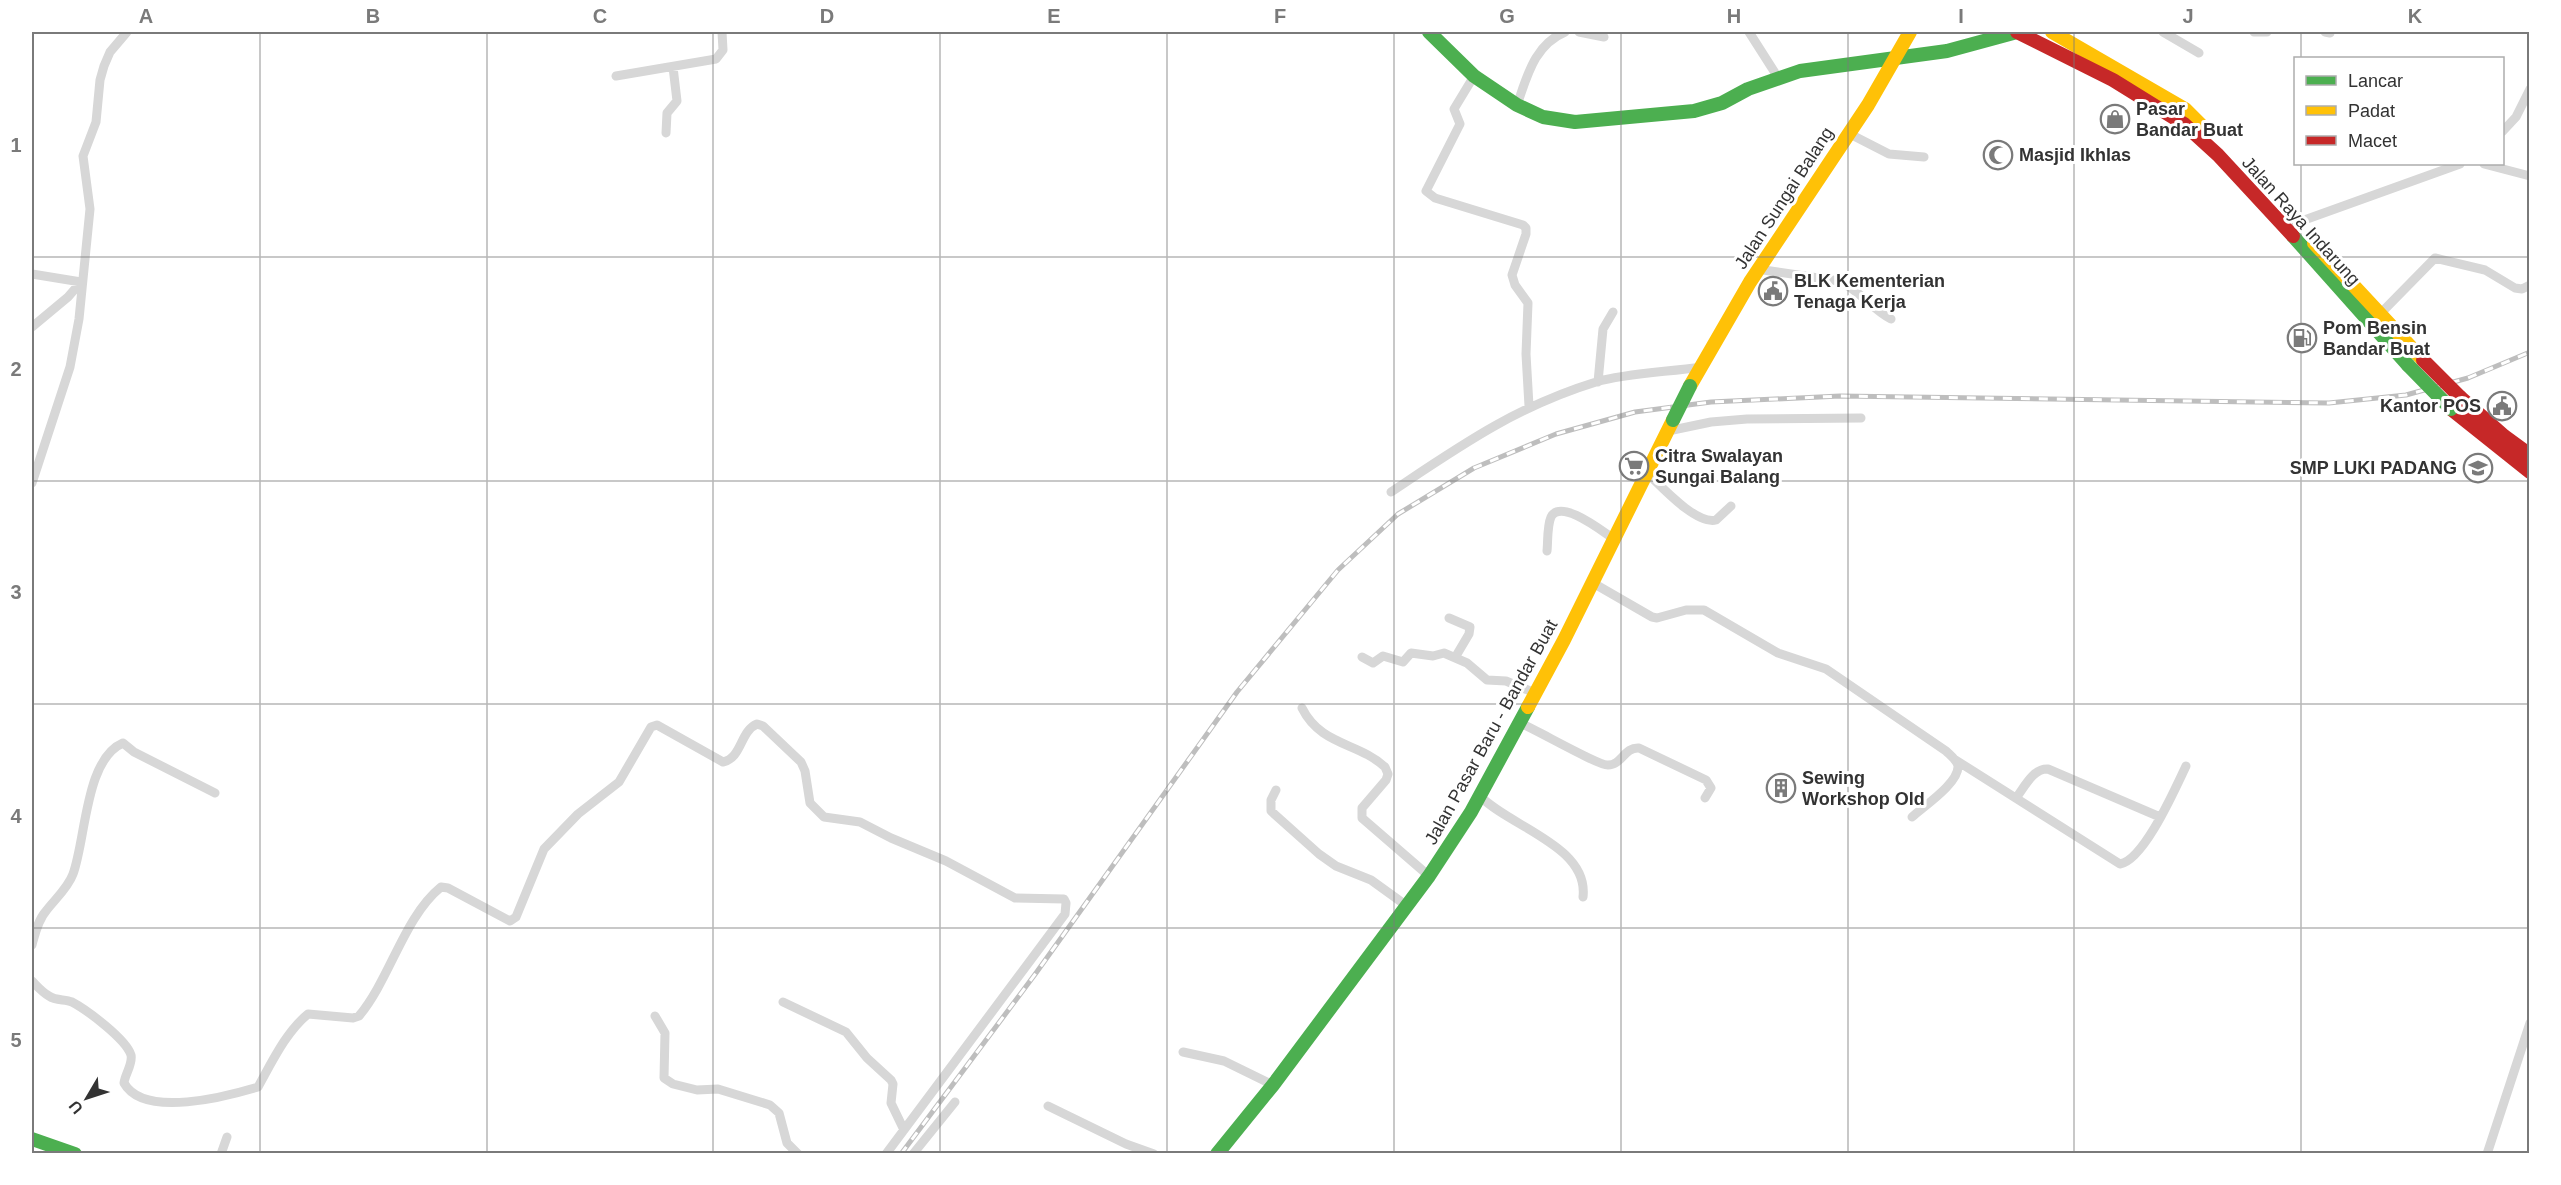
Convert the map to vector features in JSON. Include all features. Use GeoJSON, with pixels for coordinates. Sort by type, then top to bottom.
{"type":"FeatureCollection","features":[{"type":"Feature","properties":{"kind":"main road"},"geometry":{"type":"LineString","coordinates":[[1429,32],[1474,76],[1517,105],[1544,117],[1594,122],[1694,111],[1722,103],[1748,89],[1800,71],[1972,46],[2017,32]]}},
{"type":"Feature","properties":{"kind":"main road","name":"Jalan Sungai Balang"},"geometry":{"type":"LineString","coordinates":[[1670,426],[1690,386],[1757,269],[1848,133],[1910,32]]}},
{"type":"Feature","properties":{"kind":"main road","name":"Jalan Raya Indarung"},"geometry":{"type":"LineString","coordinates":[[2017,32],[2113,80],[2184,124],[2218,155],[2291,233],[2380,335],[2451,409],[2529,472]]}},
{"type":"Feature","properties":{"kind":"main road","name":"Jalan Raya Indarung"},"geometry":{"type":"LineString","coordinates":[[2054,32],[2185,110],[2241,164],[2423,360],[2460,397],[2529,455]]}},
{"type":"Feature","properties":{"kind":"main road"},"geometry":{"type":"LineString","coordinates":[[2380,335],[2391,325]]}},
{"type":"Feature","properties":{"kind":"main road","name":"Jalan Pasar Baru - Bandar Buat"},"geometry":{"type":"LineString","coordinates":[[1217,1154],[1273,1085],[1407,906],[1480,796],[1593,583],[1670,426]]}},
{"type":"Feature","properties":{"kind":"main road"},"geometry":{"type":"LineString","coordinates":[[32,1139],[75,1154]]}},
{"type":"Feature","properties":{"kind":"street"},"geometry":{"type":"LineString","coordinates":[[32,483],[70,367],[79,319],[90,209],[83,156],[96,122],[100,80],[104,66],[110,52],[127,32]]}},
{"type":"Feature","properties":{"kind":"street"},"geometry":{"type":"LineString","coordinates":[[616,76],[716,59],[723,50],[722,32]]}},
{"type":"Feature","properties":{"kind":"street"},"geometry":{"type":"LineString","coordinates":[[1517,105],[1531,65],[1541,49],[1553,36],[1564,32]]}},
{"type":"Feature","properties":{"kind":"street"},"geometry":{"type":"LineString","coordinates":[[1579,32],[1604,37]]}},
{"type":"Feature","properties":{"kind":"street"},"geometry":{"type":"LineString","coordinates":[[1749,32],[1779,79]]}},
{"type":"Feature","properties":{"kind":"street"},"geometry":{"type":"LineString","coordinates":[[2163,32],[2199,53]]}},
{"type":"Feature","properties":{"kind":"street"},"geometry":{"type":"LineString","coordinates":[[2254,32],[2266,32]]}},
{"type":"Feature","properties":{"kind":"street"},"geometry":{"type":"LineString","coordinates":[[666,132],[667,113],[677,101],[673,67]]}},
{"type":"Feature","properties":{"kind":"street"},"geometry":{"type":"LineString","coordinates":[[1474,76],[1454,109],[1460,124],[1426,191],[1435,198],[1523,225],[1526,228],[1512,275],[1515,285],[1528,303],[1526,354],[1529,406]]}},
{"type":"Feature","properties":{"kind":"street"},"geometry":{"type":"LineString","coordinates":[[2504,130],[2516,117],[2529,89]]}},
{"type":"Feature","properties":{"kind":"street"},"geometry":{"type":"LineString","coordinates":[[1848,133],[1889,154],[1924,157]]}},
{"type":"Feature","properties":{"kind":"street"},"geometry":{"type":"LineString","coordinates":[[2296,223],[2457,165]]}},
{"type":"Feature","properties":{"kind":"street"},"geometry":{"type":"LineString","coordinates":[[2488,165],[2529,176]]}},
{"type":"Feature","properties":{"kind":"street"},"geometry":{"type":"LineString","coordinates":[[2380,314],[2435,258],[2485,270],[2515,288],[2522,289],[2529,285]]}},
{"type":"Feature","properties":{"kind":"street"},"geometry":{"type":"LineString","coordinates":[[1757,269],[1839,281],[1849,285],[1881,314],[1891,319]]}},
{"type":"Feature","properties":{"kind":"street"},"geometry":{"type":"LineString","coordinates":[[32,274],[81,282]]}},
{"type":"Feature","properties":{"kind":"street"},"geometry":{"type":"LineString","coordinates":[[32,327],[68,297],[81,282]]}},
{"type":"Feature","properties":{"kind":"street"},"geometry":{"type":"LineString","coordinates":[[1598,382],[1603,329],[1613,312]]}},
{"type":"Feature","properties":{"kind":"street"},"geometry":{"type":"LineString","coordinates":[[1391,492],[1482,431],[1529,406],[1598,382],[1701,367]]}},
{"type":"Feature","properties":{"kind":"street"},"geometry":{"type":"LineString","coordinates":[[1670,426],[1747,419],[1861,418]]}},
{"type":"Feature","properties":{"kind":"street"},"geometry":{"type":"LineString","coordinates":[[1647,473],[1675,500],[1707,520],[1716,520],[1731,506]]}},
{"type":"Feature","properties":{"kind":"street"},"geometry":{"type":"LineString","coordinates":[[1547,551],[1550,519],[1557,511],[1563,510],[1614,539]]}},
{"type":"Feature","properties":{"kind":"street"},"geometry":{"type":"LineString","coordinates":[[1593,583],[1652,617],[1657,618],[1686,610],[1704,610],[1778,653],[1826,669],[1954,759],[2120,864],[2130,861],[2138,851],[2160,817],[2186,766]]}},
{"type":"Feature","properties":{"kind":"street"},"geometry":{"type":"LineString","coordinates":[[1449,618],[1470,627],[1469,634],[1456,656]]}},
{"type":"Feature","properties":{"kind":"street"},"geometry":{"type":"LineString","coordinates":[[1362,657],[1373,663],[1383,656],[1403,662],[1412,653],[1432,656],[1444,653],[1456,656],[1471,665],[1487,680],[1506,681],[1535,693]]}},
{"type":"Feature","properties":{"kind":"street"},"geometry":{"type":"LineString","coordinates":[[1302,708],[1311,724],[1322,733],[1385,767],[1388,774],[1386,780],[1362,808],[1362,818],[1429,876]]}},
{"type":"Feature","properties":{"kind":"street"},"geometry":{"type":"LineString","coordinates":[[1520,723],[1607,766],[1614,763],[1624,753],[1633,748],[1639,748],[1706,780],[1711,788],[1705,798]]}},
{"type":"Feature","properties":{"kind":"street"},"geometry":{"type":"LineString","coordinates":[[32,981],[46,995],[53,999],[69,1001],[102,1023],[125,1046],[131,1060],[124,1083],[129,1089],[142,1096],[163,1104],[220,1098],[258,1087],[277,1053],[308,1014],[352,1018],[359,1016],[384,978],[400,945],[427,901],[441,887],[448,888],[510,921],[516,917],[544,849],[578,814],[619,782],[651,727],[657,725],[723,762],[734,755],[749,728],[757,724],[764,726],[801,762],[805,771],[810,803],[824,817],[860,822],[946,861],[1016,898],[1047,897],[1064,899],[1066,903],[1065,914],[886,1154]]}},
{"type":"Feature","properties":{"kind":"street"},"geometry":{"type":"LineString","coordinates":[[32,945],[44,912],[60,895],[73,875],[93,782],[100,766],[117,746],[123,743],[134,752],[215,793]]}},
{"type":"Feature","properties":{"kind":"street"},"geometry":{"type":"LineString","coordinates":[[1912,817],[1948,785],[1958,770],[1954,759]]}},
{"type":"Feature","properties":{"kind":"street"},"geometry":{"type":"LineString","coordinates":[[2016,798],[2036,772],[2042,768],[2160,817]]}},
{"type":"Feature","properties":{"kind":"street"},"geometry":{"type":"LineString","coordinates":[[1276,790],[1271,800],[1271,811],[1288,827],[1336,866],[1371,880],[1407,906]]}},
{"type":"Feature","properties":{"kind":"street"},"geometry":{"type":"LineString","coordinates":[[1480,796],[1574,861],[1582,878],[1583,897]]}},
{"type":"Feature","properties":{"kind":"street"},"geometry":{"type":"LineString","coordinates":[[783,1002],[846,1032],[853,1038],[867,1058],[891,1080],[893,1084],[891,1103],[904,1130]]}},
{"type":"Feature","properties":{"kind":"street"},"geometry":{"type":"LineString","coordinates":[[655,1016],[664,1033],[664,1078],[673,1084],[697,1090],[718,1089],[770,1105],[779,1113],[788,1143],[798,1154]]}},
{"type":"Feature","properties":{"kind":"street"},"geometry":{"type":"LineString","coordinates":[[2487,1154],[2529,1023]]}},
{"type":"Feature","properties":{"kind":"street"},"geometry":{"type":"LineString","coordinates":[[1183,1052],[1224,1061],[1273,1085]]}},
{"type":"Feature","properties":{"kind":"street"},"geometry":{"type":"LineString","coordinates":[[913,1154],[955,1102]]}},
{"type":"Feature","properties":{"kind":"street"},"geometry":{"type":"LineString","coordinates":[[1048,1106],[1126,1144],[1154,1154]]}},
{"type":"Feature","properties":{"kind":"street"},"geometry":{"type":"LineString","coordinates":[[221,1154],[226,1137]]}},
{"type":"Feature","properties":{"kind":"railway"},"geometry":{"type":"LineString","coordinates":[[901,1154],[1036,973],[1237,692],[1338,570],[1398,514],[1474,468],[1556,434],[1635,412],[1711,402],[1840,396],[2329,403],[2406,395],[2468,378],[2530,352]]}},
{"type":"Feature","properties":{"kind":"traffic: fast"},"geometry":{"type":"LineString","coordinates":[[1429,32],[1474,76],[1517,105],[1543,117],[1575,122],[1694,111],[1722,103],[1748,89],[1800,71],[1947,51],[2017,32]]}},
{"type":"Feature","properties":{"kind":"traffic: fast"},"geometry":{"type":"LineString","coordinates":[[2293,236],[2408,365]]}},
{"type":"Feature","properties":{"kind":"traffic: fast"},"geometry":{"type":"LineString","coordinates":[[2408,365],[2451,409]]}},
{"type":"Feature","properties":{"kind":"traffic: fast"},"geometry":{"type":"LineString","coordinates":[[1673,420],[1690,386]]}},
{"type":"Feature","properties":{"kind":"traffic: fast"},"geometry":{"type":"LineString","coordinates":[[1217,1154],[1273,1085],[1429,876],[1471,812],[1528,707]]}},
{"type":"Feature","properties":{"kind":"traffic: fast"},"geometry":{"type":"LineString","coordinates":[[32,1139],[75,1154]]}},
{"type":"Feature","properties":{"kind":"traffic: slow"},"geometry":{"type":"LineString","coordinates":[[1690,386],[1750,282],[1868,105],[1910,32]]}},
{"type":"Feature","properties":{"kind":"traffic: slow"},"geometry":{"type":"LineString","coordinates":[[2052,32],[2185,109],[2205,129]]}},
{"type":"Feature","properties":{"kind":"traffic: slow"},"geometry":{"type":"LineString","coordinates":[[2314,243],[2423,360]]}},
{"type":"Feature","properties":{"kind":"traffic: slow"},"geometry":{"type":"LineString","coordinates":[[1528,707],[1564,640],[1673,420]]}},
{"type":"Feature","properties":{"kind":"traffic: jam"},"geometry":{"type":"LineString","coordinates":[[2017,32],[2113,80],[2184,124],[2218,155],[2293,236]]}},
{"type":"Feature","properties":{"kind":"traffic: jam"},"geometry":{"type":"LineString","coordinates":[[2423,360],[2460,397]]}},
{"type":"Feature","properties":{"kind":"traffic: jam"},"geometry":{"type":"LineString","coordinates":[[2460,397],[2504,436],[2530,455]]}},
{"type":"Feature","properties":{"kind":"traffic: jam"},"geometry":{"type":"LineString","coordinates":[[2451,409],[2530,472]]}},
{"type":"Feature","properties":{"kind":"place","name":"Pasar Bandar Buat"},"geometry":{"type":"Point","coordinates":[2115,119]}},
{"type":"Feature","properties":{"kind":"place","name":"Masjid Ikhlas"},"geometry":{"type":"Point","coordinates":[1998,155]}},
{"type":"Feature","properties":{"kind":"place","name":"BLK Kementerian Tenaga Kerja"},"geometry":{"type":"Point","coordinates":[1773,291]}},
{"type":"Feature","properties":{"kind":"place","name":"Pom Bensin Bandar Buat"},"geometry":{"type":"Point","coordinates":[2302,338]}},
{"type":"Feature","properties":{"kind":"place","name":"Kantor POS"},"geometry":{"type":"Point","coordinates":[2502,406]}},
{"type":"Feature","properties":{"kind":"place","name":"Citra Swalayan Sungai Balang"},"geometry":{"type":"Point","coordinates":[1634,466]}},
{"type":"Feature","properties":{"kind":"place","name":"SMP LUKI PADANG"},"geometry":{"type":"Point","coordinates":[2478,468]}},
{"type":"Feature","properties":{"kind":"place","name":"Sewing Workshop Old"},"geometry":{"type":"Point","coordinates":[1781,788]}}]}
